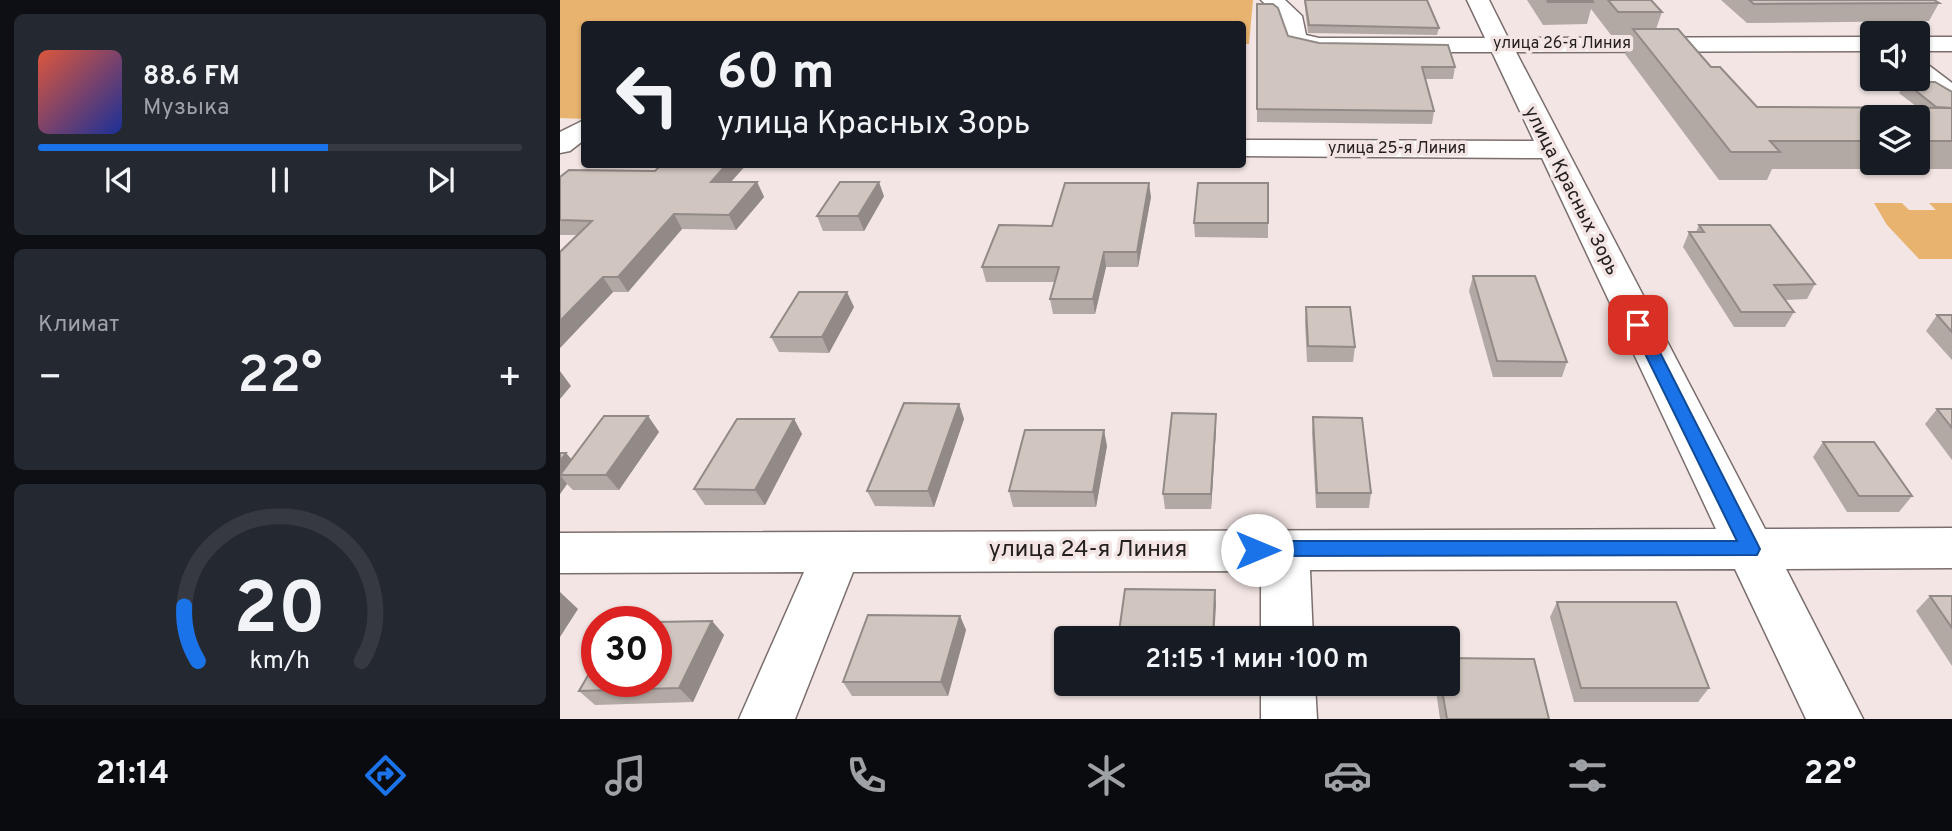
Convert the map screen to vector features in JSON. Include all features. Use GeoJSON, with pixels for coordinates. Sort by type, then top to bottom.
{"type":"FeatureCollection","features":[{"type":"Feature","properties":{"kind":"street","name":"улица 26-я Линия"},"geometry":{"type":"LineString","coordinates":[[1272,0],[1291,16],[1296,40],[1319,45],[1860,44]]}},
{"type":"Feature","properties":{"kind":"street","name":"улица Красных Зорь"},"geometry":{"type":"LineString","coordinates":[[1478,0],[1835,719]]}},
{"type":"Feature","properties":{"kind":"street"},"geometry":{"type":"LineString","coordinates":[[1930,44],[1952,44]]}},
{"type":"Feature","properties":{"kind":"street"},"geometry":{"type":"LineString","coordinates":[[1930,78],[1952,95]]}},
{"type":"Feature","properties":{"kind":"street","name":"улица 25-я Линия"},"geometry":{"type":"LineString","coordinates":[[1246,148],[1551,150]]}},
{"type":"Feature","properties":{"kind":"street","name":"улица 24-я Линия"},"geometry":{"type":"LineString","coordinates":[[560,553],[1952,548]]}},
{"type":"Feature","properties":{"kind":"street"},"geometry":{"type":"LineString","coordinates":[[768,719],[838,550]]}},
{"type":"Feature","properties":{"kind":"street"},"geometry":{"type":"LineString","coordinates":[[1285,550],[1287,626]]}},
{"type":"Feature","properties":{"kind":"street"},"geometry":{"type":"LineString","coordinates":[[1288,696],[1289,719]]}},
{"type":"Feature","properties":{"kind":"shaded area"},"geometry":{"type":"Polygon","coordinates":[[[560,0],[1253,0],[1249,44],[1246,44],[1246,21],[581,21],[581,119],[560,118],[560,0]]]}},
{"type":"Feature","properties":{"kind":"shaded area"},"geometry":{"type":"Polygon","coordinates":[[[1874,203],[1902,203],[1909,210],[1936,210],[1929,203],[1952,203],[1952,259],[1919,259],[1887,225],[1874,203]]]}},
{"type":"Feature","properties":{"kind":"building"},"geometry":{"type":"Polygon","coordinates":[[[1305,0],[1427,0],[1439,28],[1309,25],[1305,0]]]}},
{"type":"Feature","properties":{"kind":"building"},"geometry":{"type":"Polygon","coordinates":[[[1547,0],[1592,0],[1593,2],[1548,2],[1547,0]]]}},
{"type":"Feature","properties":{"kind":"building"},"geometry":{"type":"Polygon","coordinates":[[[1608,0],[1651,0],[1662,12],[1618,12],[1608,0]]]}},
{"type":"Feature","properties":{"kind":"building"},"geometry":{"type":"Polygon","coordinates":[[[1749,0],[1934,0],[1939,3],[1754,4],[1749,0]]]}},
{"type":"Feature","properties":{"kind":"building"},"geometry":{"type":"Polygon","coordinates":[[[1257,4],[1273,4],[1278,8],[1288,36],[1319,43],[1448,45],[1455,67],[1422,67],[1434,111],[1257,109],[1257,4]]]}},
{"type":"Feature","properties":{"kind":"building"},"geometry":{"type":"Polygon","coordinates":[[[1633,29],[1678,29],[1711,67],[1720,67],[1757,107],[1860,108],[1860,141],[1770,141],[1780,152],[1731,152],[1633,29]]]}},
{"type":"Feature","properties":{"kind":"building"},"geometry":{"type":"Polygon","coordinates":[[[1930,82],[1952,92],[1952,108],[1936,107],[1916,91],[1930,91],[1930,82]]]}},
{"type":"Feature","properties":{"kind":"building"},"geometry":{"type":"Polygon","coordinates":[[[1930,108],[1952,108],[1952,141],[1930,141],[1930,108]]]}},
{"type":"Feature","properties":{"kind":"building"},"geometry":{"type":"Polygon","coordinates":[[[658,168],[723,168],[711,182],[757,182],[729,215],[674,214],[618,277],[603,277],[560,321],[560,252],[592,221],[560,220],[560,177],[569,170],[655,171],[658,168]]]}},
{"type":"Feature","properties":{"kind":"building"},"geometry":{"type":"Polygon","coordinates":[[[840,182],[879,182],[858,216],[817,216],[840,182]]]}},
{"type":"Feature","properties":{"kind":"building"},"geometry":{"type":"Polygon","coordinates":[[[1065,183],[1149,183],[1137,252],[1104,252],[1093,299],[1050,299],[1059,267],[982,267],[999,225],[1052,226],[1065,183]]]}},
{"type":"Feature","properties":{"kind":"building"},"geometry":{"type":"Polygon","coordinates":[[[1198,183],[1268,183],[1268,223],[1194,223],[1198,183]]]}},
{"type":"Feature","properties":{"kind":"building"},"geometry":{"type":"Polygon","coordinates":[[[1699,225],[1770,225],[1815,284],[1774,285],[1794,312],[1741,312],[1689,232],[1704,232],[1699,225]]]}},
{"type":"Feature","properties":{"kind":"building"},"geometry":{"type":"Polygon","coordinates":[[[1473,276],[1535,276],[1567,362],[1497,361],[1473,276]]]}},
{"type":"Feature","properties":{"kind":"building"},"geometry":{"type":"Polygon","coordinates":[[[799,292],[847,292],[822,337],[771,337],[799,292]]]}},
{"type":"Feature","properties":{"kind":"building"},"geometry":{"type":"Polygon","coordinates":[[[1306,307],[1350,307],[1355,347],[1308,346],[1306,307]]]}},
{"type":"Feature","properties":{"kind":"building"},"geometry":{"type":"Polygon","coordinates":[[[1937,315],[1952,315],[1952,332],[1937,315]]]}},
{"type":"Feature","properties":{"kind":"building"},"geometry":{"type":"Polygon","coordinates":[[[904,403],[959,404],[928,491],[867,491],[904,403]]]}},
{"type":"Feature","properties":{"kind":"building"},"geometry":{"type":"Polygon","coordinates":[[[1937,409],[1952,409],[1952,428],[1937,409]]]}},
{"type":"Feature","properties":{"kind":"building"},"geometry":{"type":"Polygon","coordinates":[[[1172,413],[1216,414],[1211,494],[1163,494],[1172,413]]]}},
{"type":"Feature","properties":{"kind":"building"},"geometry":{"type":"Polygon","coordinates":[[[604,416],[648,416],[606,475],[560,475],[604,416]]]}},
{"type":"Feature","properties":{"kind":"building"},"geometry":{"type":"Polygon","coordinates":[[[1313,417],[1362,418],[1371,493],[1317,493],[1313,417]]]}},
{"type":"Feature","properties":{"kind":"building"},"geometry":{"type":"Polygon","coordinates":[[[737,419],[794,419],[755,490],[694,489],[737,419]]]}},
{"type":"Feature","properties":{"kind":"building"},"geometry":{"type":"Polygon","coordinates":[[[1025,430],[1104,430],[1093,492],[1009,491],[1025,430]]]}},
{"type":"Feature","properties":{"kind":"building"},"geometry":{"type":"Polygon","coordinates":[[[1823,442],[1874,442],[1912,496],[1859,496],[1823,442]]]}},
{"type":"Feature","properties":{"kind":"building"},"geometry":{"type":"Polygon","coordinates":[[[1125,589],[1215,590],[1214,626],[1120,626],[1125,589]]]}},
{"type":"Feature","properties":{"kind":"building"},"geometry":{"type":"Polygon","coordinates":[[[1930,596],[1952,596],[1952,628],[1930,596]]]}},
{"type":"Feature","properties":{"kind":"building"},"geometry":{"type":"Polygon","coordinates":[[[1557,602],[1676,602],[1709,688],[1581,688],[1557,602]]]}},
{"type":"Feature","properties":{"kind":"building"},"geometry":{"type":"Polygon","coordinates":[[[868,615],[960,616],[941,682],[843,682],[868,615]]]}},
{"type":"Feature","properties":{"kind":"building"},"geometry":{"type":"Polygon","coordinates":[[[712,621],[679,688],[672,688],[672,622],[712,621]]]}},
{"type":"Feature","properties":{"kind":"building"},"geometry":{"type":"Polygon","coordinates":[[[1460,658],[1534,659],[1549,719],[1447,719],[1443,696],[1460,696],[1460,658]]]}},
{"type":"Feature","properties":{"kind":"route"},"geometry":{"type":"LineString","coordinates":[[1257,550],[1751,549],[1638,325]]}}]}
